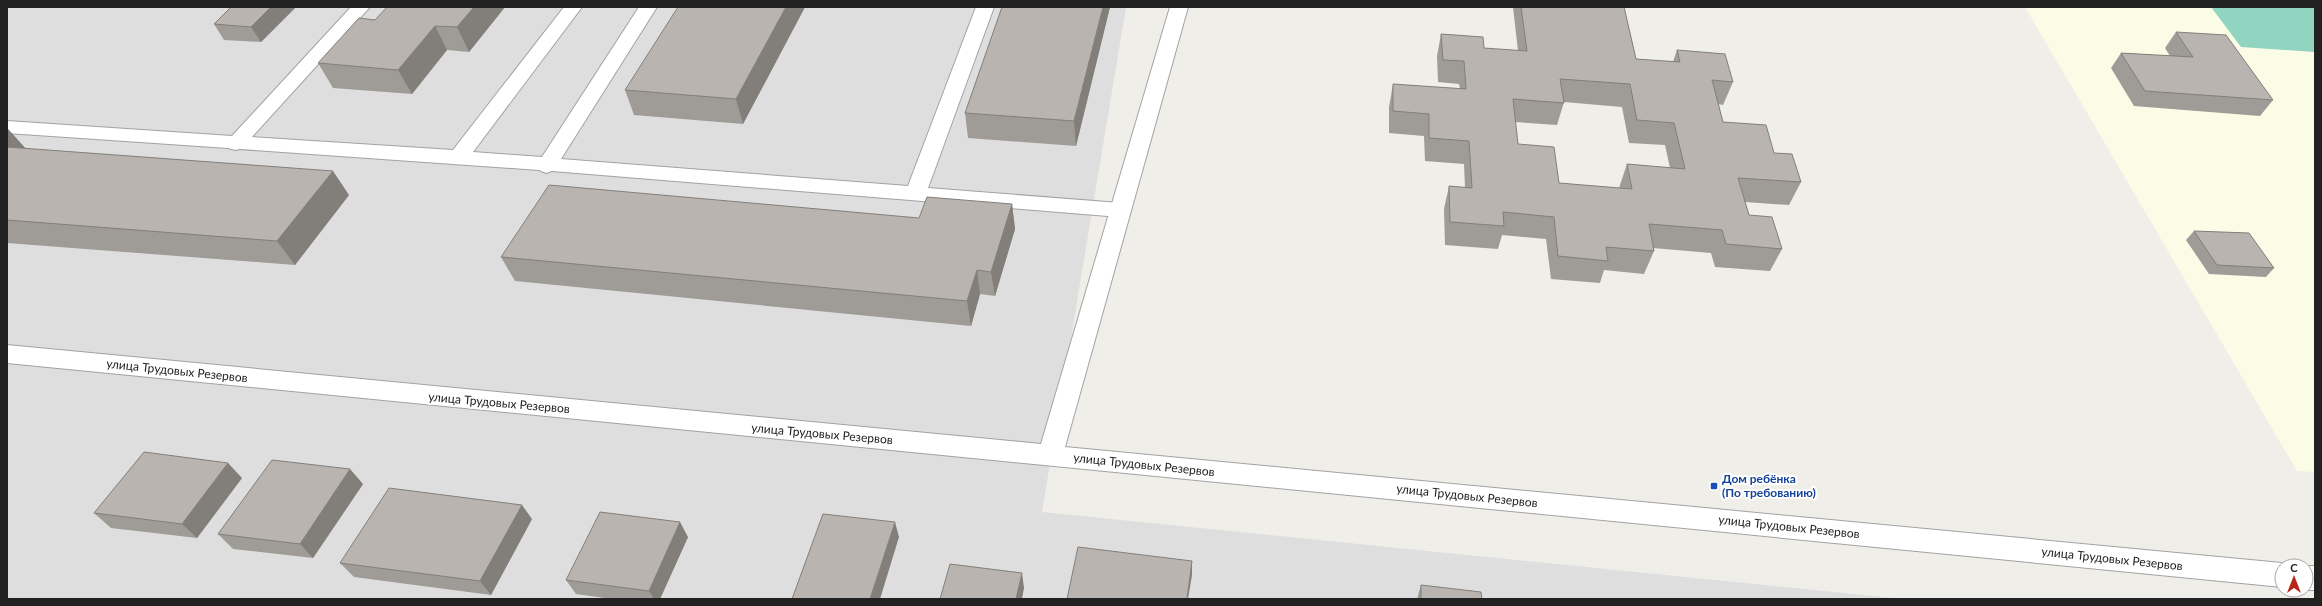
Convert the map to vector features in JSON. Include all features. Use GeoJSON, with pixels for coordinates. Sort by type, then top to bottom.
{"type":"FeatureCollection","features":[{"type":"Feature","properties":{"kind":"street"},"geometry":{"type":"LineString","coordinates":[[235,144],[361,7]]}},
{"type":"Feature","properties":{"kind":"street"},"geometry":{"type":"LineString","coordinates":[[458,158],[573,7]]}},
{"type":"Feature","properties":{"kind":"street"},"geometry":{"type":"LineString","coordinates":[[546,166],[648,7]]}},
{"type":"Feature","properties":{"kind":"street"},"geometry":{"type":"LineString","coordinates":[[916,193],[985,7]]}},
{"type":"Feature","properties":{"kind":"street"},"geometry":{"type":"LineString","coordinates":[[1050,456],[1179,7]]}},
{"type":"Feature","properties":{"kind":"street"},"geometry":{"type":"LineString","coordinates":[[7,127],[235,144],[458,158],[1120,210]]}},
{"type":"Feature","properties":{"kind":"street","name":"улица Трудовых Резервов"},"geometry":{"type":"LineString","coordinates":[[7,354],[2274,574]]}},
{"type":"Feature","properties":{"kind":"shaded area"},"geometry":{"type":"Polygon","coordinates":[[[7,7],[1126,7],[1042,512],[1903,599],[7,599],[7,7]]]}},
{"type":"Feature","properties":{"kind":"shaded area"},"geometry":{"type":"Polygon","coordinates":[[[2025,7],[2315,7],[2315,472],[2297,471],[2025,7]]]}},
{"type":"Feature","properties":{"kind":"green space"},"geometry":{"type":"Polygon","coordinates":[[[2211,7],[2315,7],[2315,52],[2241,47],[2211,7]]]}},
{"type":"Feature","properties":{"kind":"building"},"geometry":{"type":"Polygon","coordinates":[[[231,7],[271,7],[251,27],[214,24],[231,7]]]}},
{"type":"Feature","properties":{"kind":"building"},"geometry":{"type":"Polygon","coordinates":[[[387,7],[474,7],[457,27],[435,26],[398,70],[318,63],[359,18],[375,20],[387,7]]]}},
{"type":"Feature","properties":{"kind":"building"},"geometry":{"type":"Polygon","coordinates":[[[678,7],[786,7],[736,99],[625,90],[678,7]]]}},
{"type":"Feature","properties":{"kind":"building"},"geometry":{"type":"Polygon","coordinates":[[[1002,7],[1103,7],[1074,121],[965,113],[1002,7]]]}},
{"type":"Feature","properties":{"kind":"building"},"geometry":{"type":"Polygon","coordinates":[[[1521,7],[1624,7],[1636,59],[1680,62],[1677,50],[1725,54],[1733,82],[1712,80],[1723,122],[1766,125],[1774,153],[1792,154],[1801,182],[1738,178],[1749,215],[1772,217],[1782,249],[1726,244],[1722,230],[1649,224],[1654,251],[1606,247],[1608,261],[1558,256],[1554,217],[1503,212],[1504,226],[1450,222],[1449,186],[1472,188],[1469,141],[1429,138],[1429,114],[1393,111],[1393,84],[1466,89],[1464,61],[1443,60],[1441,34],[1483,37],[1484,48],[1527,51],[1521,7]],[[1560,79],[1564,103],[1513,99],[1518,144],[1554,147],[1559,183],[1632,189],[1627,164],[1685,169],[1674,123],[1637,120],[1630,84],[1560,79]]]}},
{"type":"Feature","properties":{"kind":"building"},"geometry":{"type":"Polygon","coordinates":[[[2176,32],[2226,35],[2273,100],[2145,91],[2121,53],[2193,57],[2176,32]]]}},
{"type":"Feature","properties":{"kind":"building"},"geometry":{"type":"Polygon","coordinates":[[[7,147],[333,171],[277,241],[7,220],[7,147]]]}},
{"type":"Feature","properties":{"kind":"building"},"geometry":{"type":"Polygon","coordinates":[[[549,185],[919,218],[927,197],[1012,204],[991,272],[977,270],[967,301],[501,257],[549,185]]]}},
{"type":"Feature","properties":{"kind":"building"},"geometry":{"type":"Polygon","coordinates":[[[2194,231],[2249,233],[2274,268],[2217,265],[2194,231]]]}},
{"type":"Feature","properties":{"kind":"building"},"geometry":{"type":"Polygon","coordinates":[[[144,452],[228,463],[182,524],[94,513],[144,452]]]}},
{"type":"Feature","properties":{"kind":"building"},"geometry":{"type":"Polygon","coordinates":[[[272,460],[350,469],[300,544],[218,534],[272,460]]]}},
{"type":"Feature","properties":{"kind":"building"},"geometry":{"type":"Polygon","coordinates":[[[389,488],[522,505],[480,581],[340,563],[389,488]]]}},
{"type":"Feature","properties":{"kind":"building"},"geometry":{"type":"Polygon","coordinates":[[[600,512],[680,522],[649,591],[566,580],[600,512]]]}},
{"type":"Feature","properties":{"kind":"building"},"geometry":{"type":"Polygon","coordinates":[[[823,514],[895,522],[870,599],[792,599],[823,514]]]}},
{"type":"Feature","properties":{"kind":"building"},"geometry":{"type":"Polygon","coordinates":[[[1078,547],[1192,561],[1187,599],[1067,599],[1078,547]]]}},
{"type":"Feature","properties":{"kind":"building"},"geometry":{"type":"Polygon","coordinates":[[[950,564],[1022,573],[1016,599],[940,599],[950,564]]]}},
{"type":"Feature","properties":{"kind":"building"},"geometry":{"type":"Polygon","coordinates":[[[1421,585],[1481,592],[1482,599],[1421,599],[1421,585]]]}},
{"type":"Feature","properties":{"kind":"place","name":"Дом ребёнка (По требованию)"},"geometry":{"type":"Point","coordinates":[1714,486]}}]}
